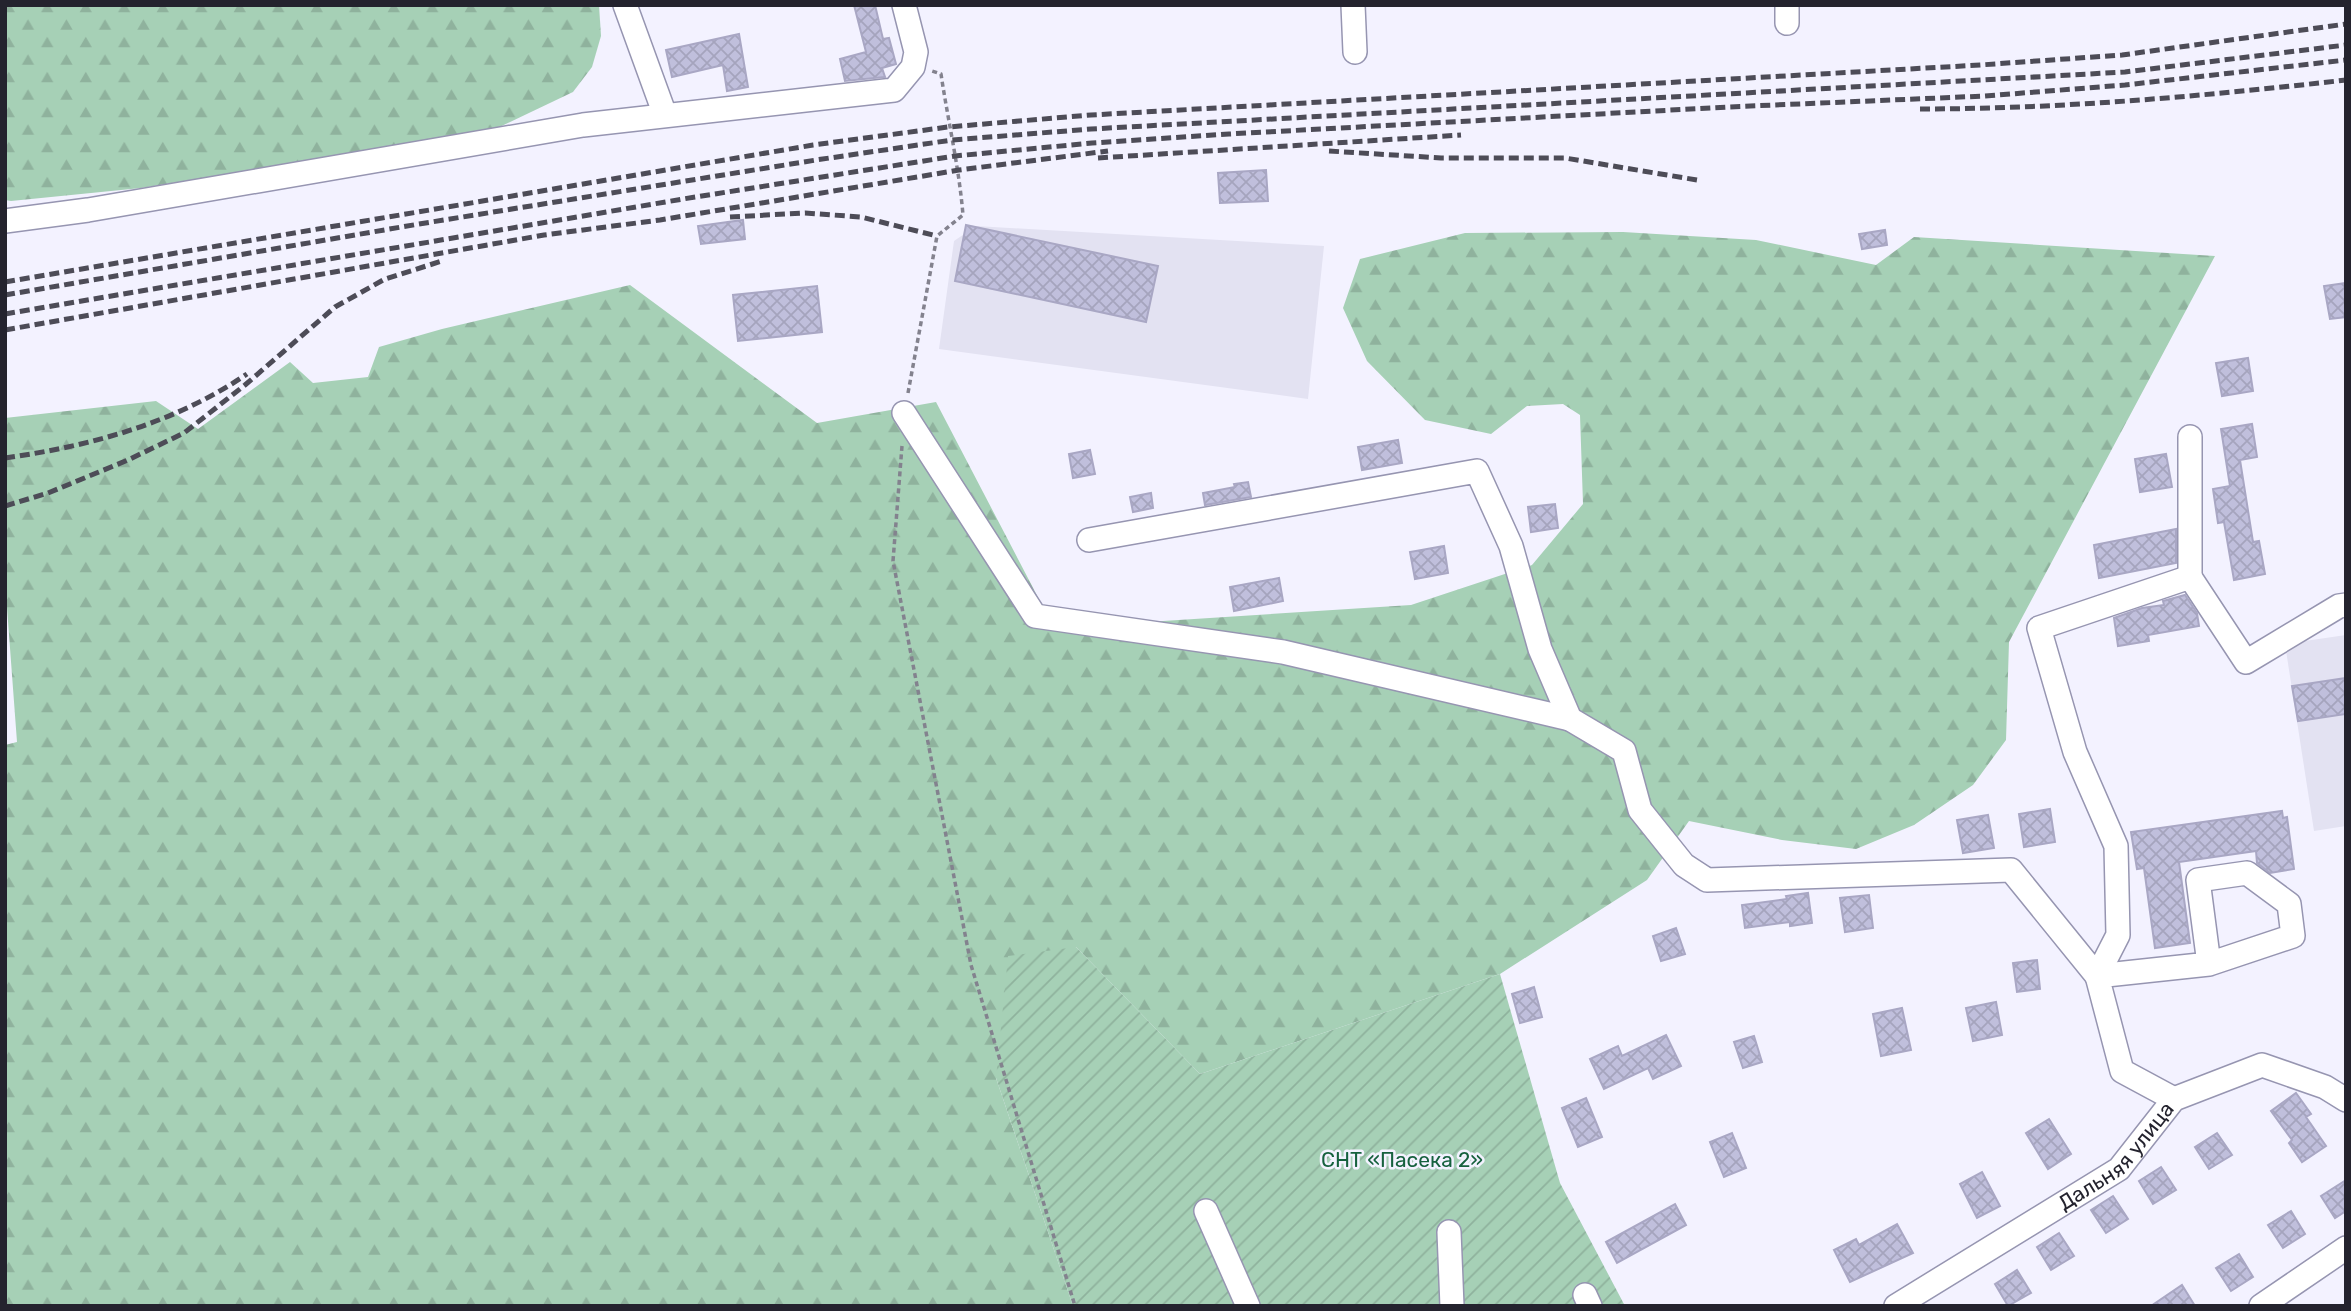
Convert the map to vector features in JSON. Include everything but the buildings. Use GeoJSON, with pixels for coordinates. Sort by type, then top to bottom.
{"type":"FeatureCollection","features":[{"type":"Feature","properties":{"kind":"street"},"geometry":{"type":"LineString","coordinates":[[625,5],[665,115]]}},
{"type":"Feature","properties":{"kind":"street"},"geometry":{"type":"LineString","coordinates":[[5,221],[88,210],[583,125],[894,90],[913,67],[916,52],[904,5]]}},
{"type":"Feature","properties":{"kind":"street"},"geometry":{"type":"LineString","coordinates":[[1353,5],[1355,52]]}},
{"type":"Feature","properties":{"kind":"street"},"geometry":{"type":"LineString","coordinates":[[904,414],[1035,615],[1283,652],[1570,719],[1624,751],[1640,810],[1684,865],[1707,880],[2011,870],[2097,976],[2122,1071],[2175,1099]]}},
{"type":"Feature","properties":{"kind":"street"},"geometry":{"type":"LineString","coordinates":[[2190,437],[2190,577],[2246,662],[2339,606],[2346,606]]}},
{"type":"Feature","properties":{"kind":"street"},"geometry":{"type":"LineString","coordinates":[[1089,540],[1477,471],[1511,546],[1540,649],[1570,719]]}},
{"type":"Feature","properties":{"kind":"street"},"geometry":{"type":"LineString","coordinates":[[2097,976],[2118,935],[2116,846],[2076,752],[2039,628],[2190,577]]}},
{"type":"Feature","properties":{"kind":"street"},"geometry":{"type":"LineString","coordinates":[[2097,976],[2208,964],[2294,936],[2289,904],[2247,873],[2198,880],[2208,964]]}},
{"type":"Feature","properties":{"kind":"street","name":"Дальняя улица"},"geometry":{"type":"LineString","coordinates":[[1896,1306],[2119,1169],[2175,1099],[2262,1065],[2325,1087],[2346,1100]]}},
{"type":"Feature","properties":{"kind":"street"},"geometry":{"type":"LineString","coordinates":[[1206,1211],[1248,1306]]}},
{"type":"Feature","properties":{"kind":"street"},"geometry":{"type":"LineString","coordinates":[[1449,1232],[1452,1306]]}},
{"type":"Feature","properties":{"kind":"street"},"geometry":{"type":"LineString","coordinates":[[2261,1306],[2346,1248]]}},
{"type":"Feature","properties":{"kind":"path"},"geometry":{"type":"LineString","coordinates":[[913,67],[941,74],[948,127],[959,170],[963,215],[937,236],[904,414],[893,561],[971,965],[1075,1306]]}},
{"type":"Feature","properties":{"kind":"shaded area"},"geometry":{"type":"Polygon","coordinates":[[[976,226],[1324,246],[1308,399],[939,349],[954,241],[976,226]]]}},
{"type":"Feature","properties":{"kind":"shaded area"},"geometry":{"type":"Polygon","coordinates":[[[2346,635],[2346,826],[2314,831],[2285,644],[2346,635]]]}},
{"type":"Feature","properties":{"kind":"green space"},"geometry":{"type":"Polygon","coordinates":[[[5,5],[599,5],[601,36],[592,67],[573,92],[489,132],[141,188],[11,201],[5,200],[5,5]]]}},
{"type":"Feature","properties":{"kind":"green space"},"geometry":{"type":"Polygon","coordinates":[[[1623,232],[1756,240],[1876,265],[1914,237],[2215,256],[2009,642],[2006,740],[1973,785],[1914,825],[1856,849],[1782,840],[1689,821],[1647,880],[1500,974],[1200,1074],[1076,947],[996,1078],[1073,1306],[5,1306],[5,745],[17,742],[5,581],[5,418],[156,401],[198,429],[290,362],[313,383],[368,377],[379,347],[442,329],[630,285],[817,423],[936,402],[1054,628],[1411,605],[1532,565],[1583,504],[1580,415],[1563,404],[1527,406],[1491,434],[1425,420],[1367,361],[1343,308],[1360,259],[1465,233],[1623,232]]]}},
{"type":"Feature","properties":{"kind":"green space","name":"СНТ «Пасека 2»"},"geometry":{"type":"Polygon","coordinates":[[[1076,947],[1200,1074],[1500,974],[1560,1183],[1625,1306],[1073,1306],[996,1078],[1008,956],[1076,947]]]}},
{"type":"Feature","properties":{"kind":"railway"},"geometry":{"type":"LineString","coordinates":[[5,282],[813,145],[948,127],[1091,115],[2122,55],[2346,24]]}},
{"type":"Feature","properties":{"kind":"railway"},"geometry":{"type":"LineString","coordinates":[[5,295],[419,224],[952,140],[1091,129],[2125,72],[2346,45]]}},
{"type":"Feature","properties":{"kind":"railway"},"geometry":{"type":"LineString","coordinates":[[5,314],[683,199],[955,156],[1229,134],[1985,96],[2125,85],[2346,60]]}},
{"type":"Feature","properties":{"kind":"railway"},"geometry":{"type":"LineString","coordinates":[[1920,109],[2027,107],[2133,100],[2346,80]]}},
{"type":"Feature","properties":{"kind":"railway"},"geometry":{"type":"LineString","coordinates":[[1098,158],[1461,135]]}},
{"type":"Feature","properties":{"kind":"railway"},"geometry":{"type":"LineString","coordinates":[[5,330],[544,235],[660,220],[959,170],[1108,151]]}},
{"type":"Feature","properties":{"kind":"railway"},"geometry":{"type":"LineString","coordinates":[[1329,151],[1441,158],[1565,158],[1697,180]]}},
{"type":"Feature","properties":{"kind":"railway"},"geometry":{"type":"LineString","coordinates":[[730,217],[805,213],[861,217],[937,236]]}},
{"type":"Feature","properties":{"kind":"railway"},"geometry":{"type":"LineString","coordinates":[[5,506],[48,493],[184,433],[245,385],[335,307],[385,279],[442,261]]}},
{"type":"Feature","properties":{"kind":"railway"},"geometry":{"type":"LineString","coordinates":[[5,458],[69,447],[131,430],[191,406],[247,374]]}}]}
